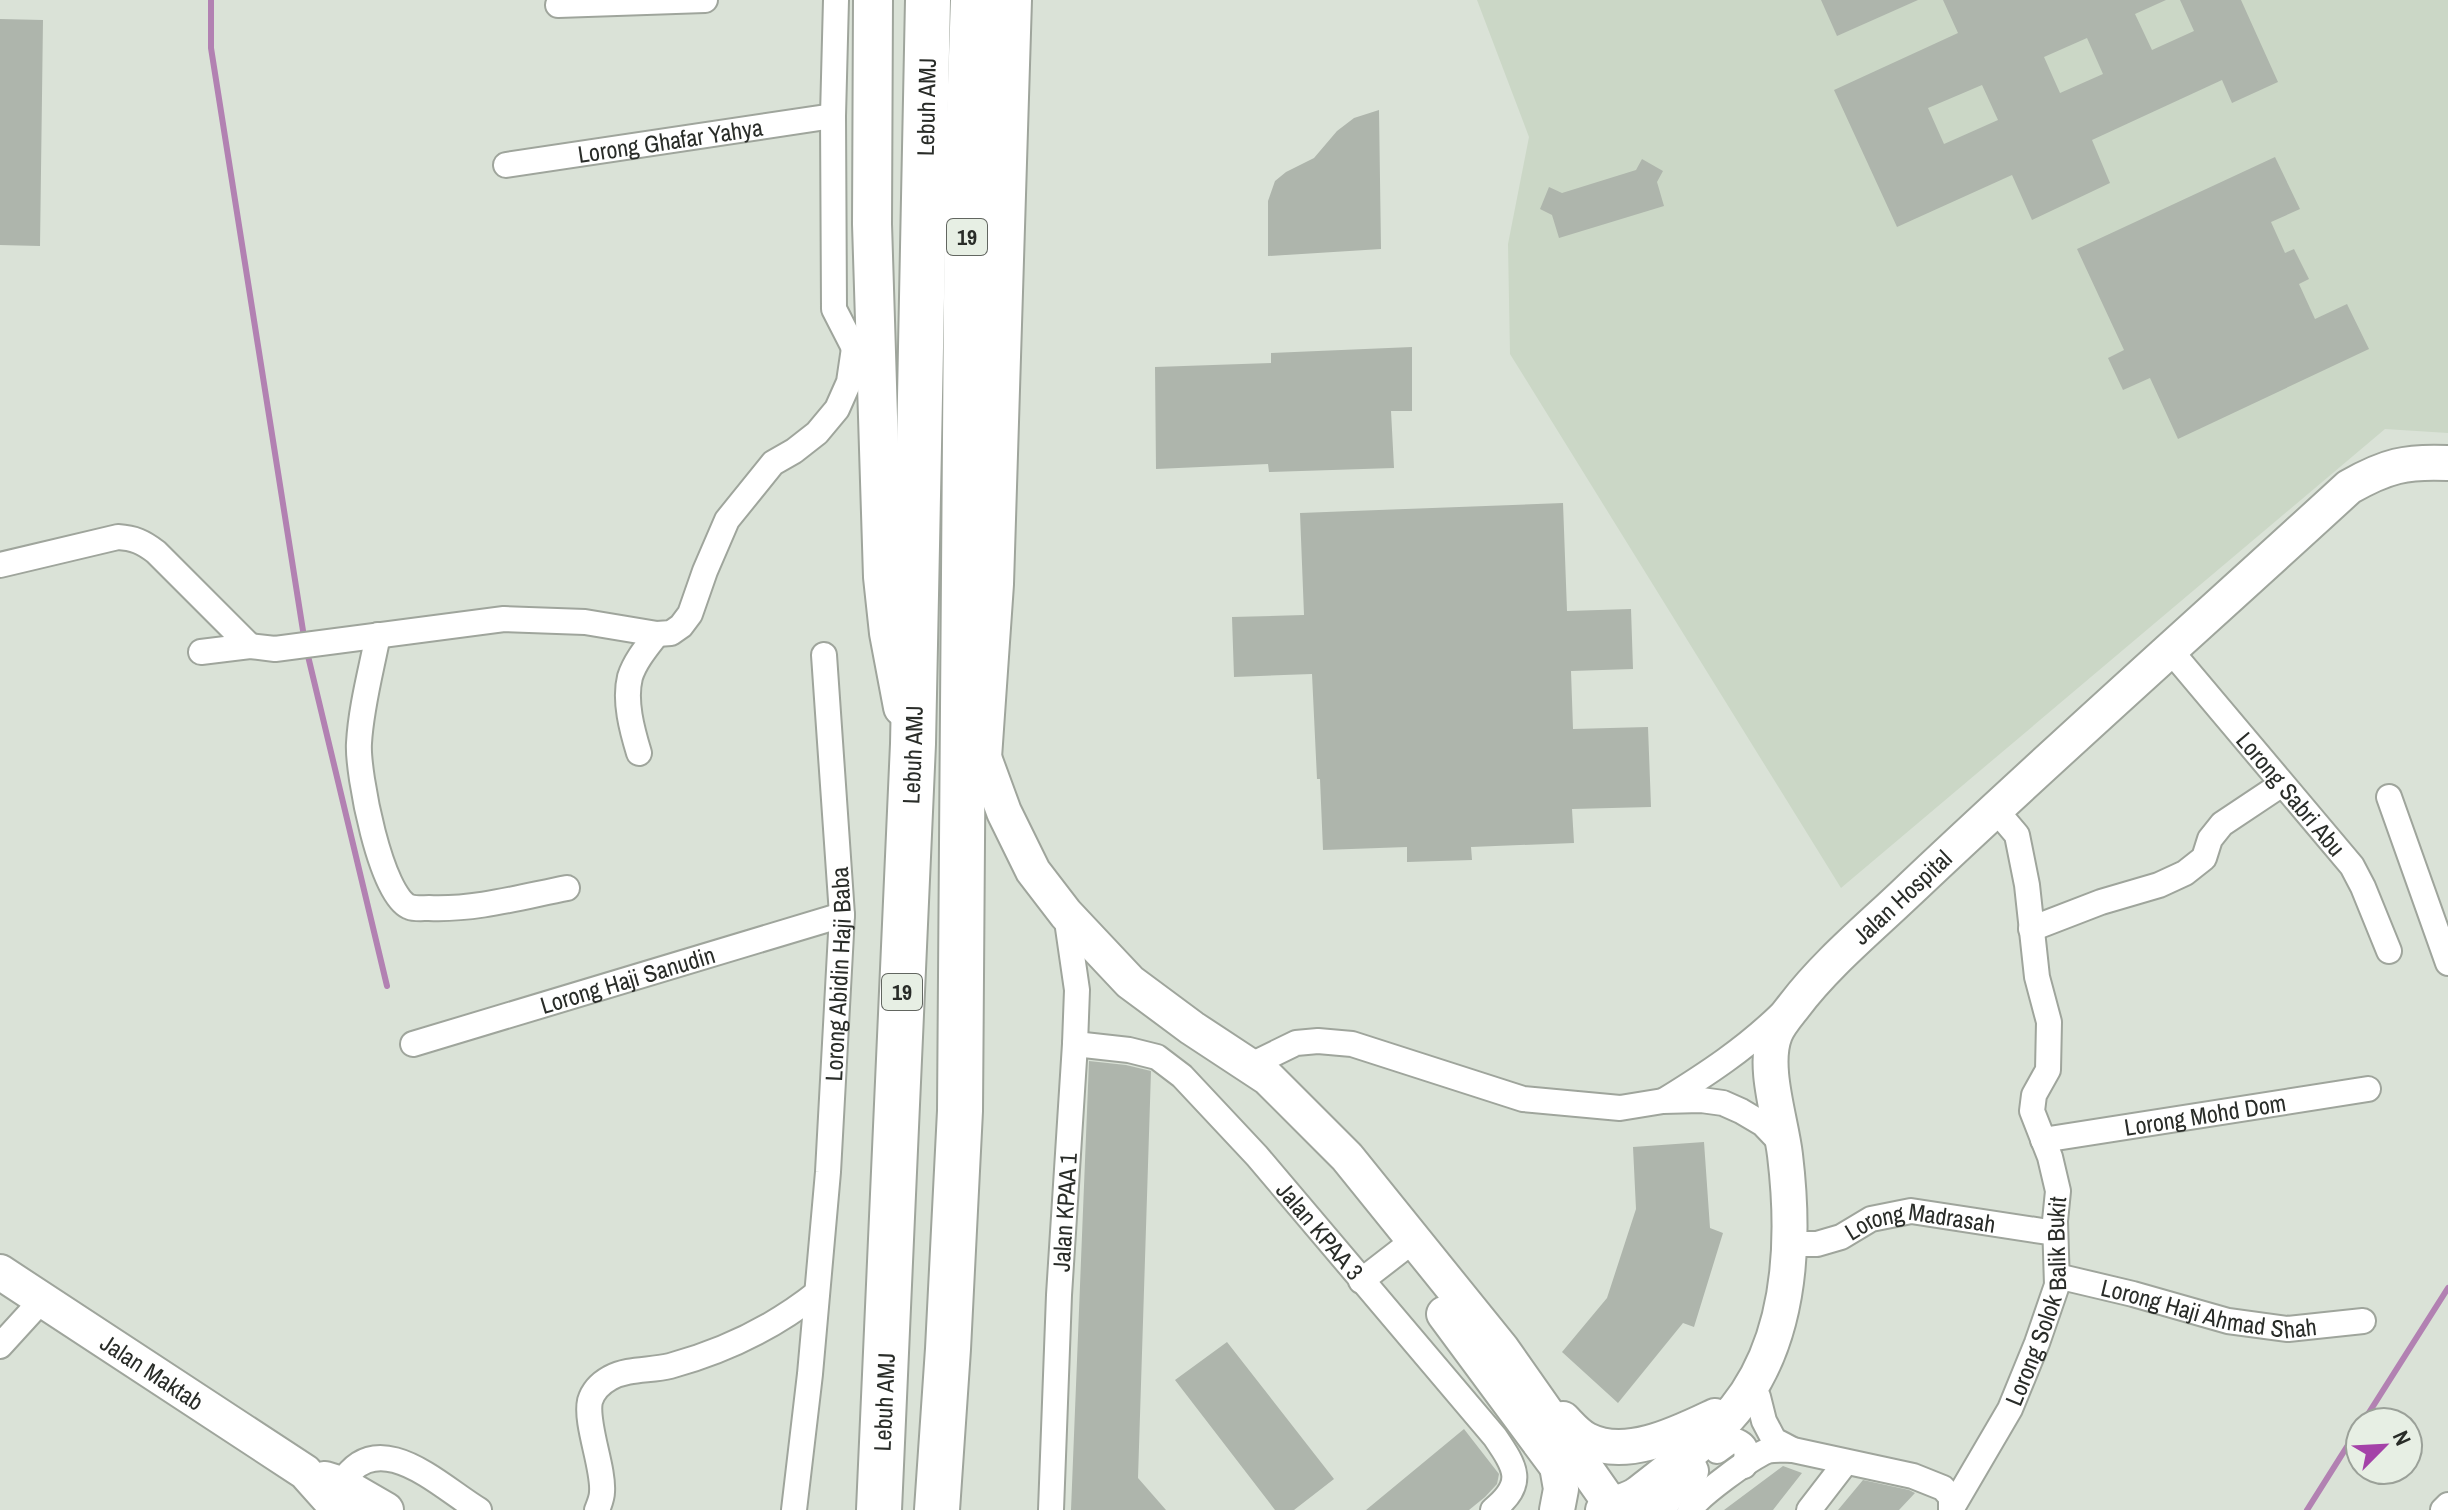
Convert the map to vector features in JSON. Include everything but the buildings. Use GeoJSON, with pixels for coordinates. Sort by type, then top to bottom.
{"type":"FeatureCollection","features":[{"type":"Feature","properties":{"kind":"highway","name":"Lebuh AMJ"},"geometry":{"type":"LineString","coordinates":[[877,1503],[913,744],[928,0]]}},
{"type":"Feature","properties":{"kind":"highway","name":"Lebuh AMJ"},"geometry":{"type":"LineString","coordinates":[[937,1510],[960,1111],[967,170],[973,0]]}},
{"type":"Feature","properties":{"kind":"highway"},"geometry":{"type":"LineString","coordinates":[[948,1349],[956,1510]]}},
{"type":"Feature","properties":{"kind":"main road"},"geometry":{"type":"LineString","coordinates":[[873,0],[872,224],[865,348],[889,633],[913,744]]}},
{"type":"Feature","properties":{"kind":"main road"},"geometry":{"type":"LineString","coordinates":[[961,910],[978,799],[994,584],[1012,0]]}},
{"type":"Feature","properties":{"kind":"street"},"geometry":{"type":"LineString","coordinates":[[558,5],[705,0]]}},
{"type":"Feature","properties":{"kind":"street"},"geometry":{"type":"LineString","coordinates":[[201,652],[250,646],[275,649],[504,619],[585,622],[657,634],[671,633],[681,626],[690,614],[727,520],[773,463],[817,433],[837,409],[865,348],[834,309],[836,0]]}},
{"type":"Feature","properties":{"kind":"street","name":"Lorong Ghafar Yahya"},"geometry":{"type":"LineString","coordinates":[[506,165],[833,116]]}},
{"type":"Feature","properties":{"kind":"street","name":"Jalan Hospital"},"geometry":{"type":"LineString","coordinates":[[1620,1507],[1748,1401],[1777,1328],[1790,1244],[1790,1198],[1772,1081],[1772,1048],[1783,1020],[1811,984],[1995,809],[2349,487],[2374,473],[2402,464],[2448,463]]}},
{"type":"Feature","properties":{"kind":"street"},"geometry":{"type":"LineString","coordinates":[[0,565],[118,537],[134,538],[156,552],[250,646]]}},
{"type":"Feature","properties":{"kind":"street"},"geometry":{"type":"LineString","coordinates":[[639,753],[632,730],[628,696],[630,677],[657,634]]}},
{"type":"Feature","properties":{"kind":"street"},"geometry":{"type":"LineString","coordinates":[[378,635],[362,720],[359,746],[361,781],[381,861],[399,899],[409,907],[471,907],[567,888]]}},
{"type":"Feature","properties":{"kind":"street","name":"Lorong Sabri Abu"},"geometry":{"type":"LineString","coordinates":[[2170,650],[2352,866],[2389,951]]}},
{"type":"Feature","properties":{"kind":"street","name":"Lorong Abidin Haji Baba"},"geometry":{"type":"LineString","coordinates":[[794,1510],[828,1172],[842,915],[824,655]]}},
{"type":"Feature","properties":{"kind":"street"},"geometry":{"type":"LineString","coordinates":[[982,752],[1004,812],[1033,871],[1066,914],[1130,982],[1249,1066],[1252,1084],[1502,1349],[1573,1430],[1587,1440],[1609,1447],[1641,1444],[1681,1431],[1748,1401]]}},
{"type":"Feature","properties":{"kind":"street"},"geometry":{"type":"LineString","coordinates":[[2031,929],[2185,873],[2204,858],[2210,839],[2222,824],[2282,784]]}},
{"type":"Feature","properties":{"kind":"street"},"geometry":{"type":"LineString","coordinates":[[2389,797],[2448,963]]}},
{"type":"Feature","properties":{"kind":"street","name":"Lorong Solok Balik Bukit"},"geometry":{"type":"LineString","coordinates":[[1952,1509],[2010,1409],[2057,1285],[2055,1233],[2058,1191],[2050,1157],[2032,1111],[2034,1095],[2048,1070],[2049,1022],[2037,977],[2027,885],[2017,835],[1995,809]]}},
{"type":"Feature","properties":{"kind":"street","name":"Jalan KPAA 1"},"geometry":{"type":"LineString","coordinates":[[1051,1510],[1059,1295],[1077,990],[1066,914]]}},
{"type":"Feature","properties":{"kind":"street","name":"Lorong Haji Sanudin"},"geometry":{"type":"LineString","coordinates":[[413,1044],[842,915]]}},
{"type":"Feature","properties":{"kind":"street"},"geometry":{"type":"LineString","coordinates":[[1663,1101],[1717,1068],[1754,1040],[1811,984]]}},
{"type":"Feature","properties":{"kind":"street"},"geometry":{"type":"LineString","coordinates":[[1249,1066],[1296,1043],[1352,1044],[1523,1099],[1620,1108],[1663,1101],[1723,1103],[1763,1124],[1784,1146]]}},
{"type":"Feature","properties":{"kind":"street","name":"Jalan KPAA 3"},"geometry":{"type":"LineString","coordinates":[[1075,1044],[1129,1050],[1157,1057],[1182,1076],[1257,1156],[1495,1437],[1512,1463],[1515,1482],[1508,1498],[1493,1510]]}},
{"type":"Feature","properties":{"kind":"street","name":"Lorong Mohd Dom"},"geometry":{"type":"LineString","coordinates":[[2043,1140],[2368,1089]]}},
{"type":"Feature","properties":{"kind":"street","name":"Lorong Madrasah"},"geometry":{"type":"LineString","coordinates":[[1790,1244],[1817,1244],[1841,1237],[1871,1219],[1911,1211],[2055,1233]]}},
{"type":"Feature","properties":{"kind":"street"},"geometry":{"type":"LineString","coordinates":[[1361,1281],[1405,1247]]}},
{"type":"Feature","properties":{"kind":"street"},"geometry":{"type":"LineString","coordinates":[[1405,1247],[1467,1344],[1557,1466],[1620,1507],[1663,1498],[1676,1483],[1730,1458],[1772,1450],[1793,1450],[1913,1476],[1943,1488],[1951,1497],[1952,1509]]}},
{"type":"Feature","properties":{"kind":"street","name":"Jalan Maktab"},"geometry":{"type":"LineString","coordinates":[[0,1272],[343,1497],[386,1510]]}},
{"type":"Feature","properties":{"kind":"street","name":"Lorong Haji Ahmad Shah"},"geometry":{"type":"LineString","coordinates":[[2057,1276],[2228,1321],[2288,1329],[2363,1321]]}},
{"type":"Feature","properties":{"kind":"street"},"geometry":{"type":"LineString","coordinates":[[597,1510],[602,1492],[590,1402],[597,1387],[626,1372],[679,1363],[761,1332],[817,1293]]}},
{"type":"Feature","properties":{"kind":"street"},"geometry":{"type":"LineString","coordinates":[[0,1346],[42,1300]]}},
{"type":"Feature","properties":{"kind":"street"},"geometry":{"type":"LineString","coordinates":[[1502,1349],[1620,1507]]}},
{"type":"Feature","properties":{"kind":"street"},"geometry":{"type":"LineString","coordinates":[[1748,1401],[1774,1440],[1793,1450]]}},
{"type":"Feature","properties":{"kind":"street"},"geometry":{"type":"LineString","coordinates":[[1690,1510],[1730,1458],[1748,1401]]}},
{"type":"Feature","properties":{"kind":"street"},"geometry":{"type":"LineString","coordinates":[[343,1497],[350,1469],[364,1461],[395,1459],[410,1465],[479,1510]]}},
{"type":"Feature","properties":{"kind":"street"},"geometry":{"type":"LineString","coordinates":[[1809,1510],[1846,1462]]}},
{"type":"Feature","properties":{"kind":"street"},"geometry":{"type":"LineString","coordinates":[[1557,1466],[1561,1489],[1557,1510]]}},
{"type":"Feature","properties":{"kind":"street"},"geometry":{"type":"LineString","coordinates":[[2443,1510],[2448,1505]]}},
{"type":"Feature","properties":{"kind":"shaded area"},"geometry":{"type":"Polygon","coordinates":[[[1477,0],[2448,0],[2448,433],[2385,429],[1841,888],[1510,354],[1508,244],[1529,137],[1477,0]]]}},
{"type":"Feature","properties":{"kind":"waterway"},"geometry":{"type":"LineString","coordinates":[[211,0],[211,48],[304,637]]}},
{"type":"Feature","properties":{"kind":"waterway"},"geometry":{"type":"LineString","coordinates":[[308,656],[387,986]]}},
{"type":"Feature","properties":{"kind":"waterway"},"geometry":{"type":"LineString","coordinates":[[2373,1406],[2448,1288]]}},
{"type":"Feature","properties":{"kind":"waterway"},"geometry":{"type":"LineString","coordinates":[[2307,1510],[2344,1451]]}}]}
